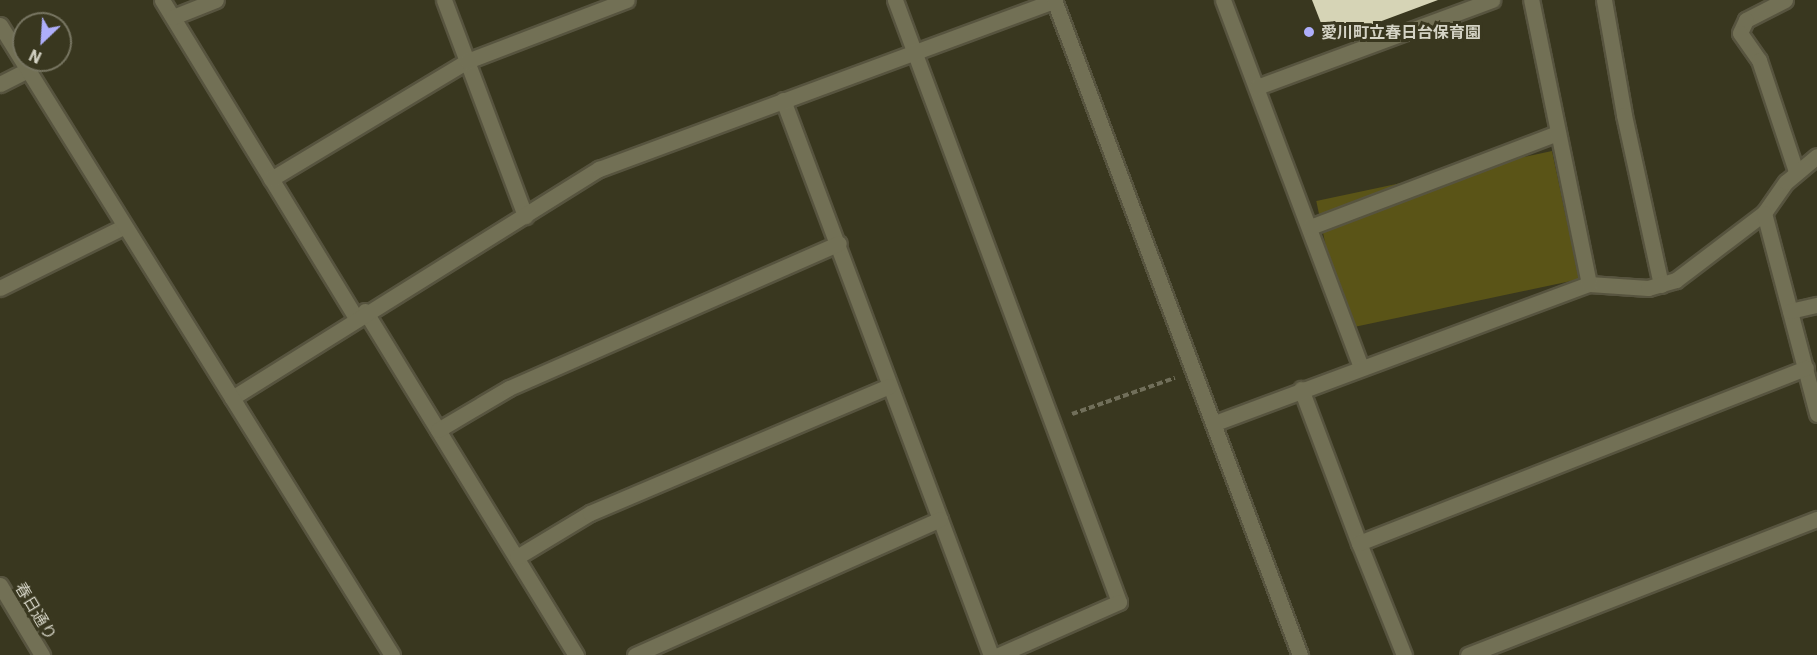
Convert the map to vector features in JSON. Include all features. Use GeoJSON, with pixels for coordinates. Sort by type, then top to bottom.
{"type":"FeatureCollection","features":[{"type":"Feature","properties":{"kind":"street"},"geometry":{"type":"LineString","coordinates":[[162,0],[271,179],[438,430],[576,655]]}},
{"type":"Feature","properties":{"kind":"street"},"geometry":{"type":"LineString","coordinates":[[173,17],[216,0]]}},
{"type":"Feature","properties":{"kind":"street"},"geometry":{"type":"LineString","coordinates":[[444,0],[525,216]]}},
{"type":"Feature","properties":{"kind":"street"},"geometry":{"type":"LineString","coordinates":[[895,0],[1119,602],[999,655]]}},
{"type":"Feature","properties":{"kind":"street"},"geometry":{"type":"LineString","coordinates":[[1223,0],[1310,227],[1360,367]]}},
{"type":"Feature","properties":{"kind":"street"},"geometry":{"type":"LineString","coordinates":[[1257,87],[1492,0]]}},
{"type":"Feature","properties":{"kind":"street"},"geometry":{"type":"LineString","coordinates":[[1531,0],[1589,284]]}},
{"type":"Feature","properties":{"kind":"street"},"geometry":{"type":"LineString","coordinates":[[1604,0],[1624,115],[1661,285]]}},
{"type":"Feature","properties":{"kind":"street"},"geometry":{"type":"LineString","coordinates":[[1785,0],[1746,20],[1740,33],[1759,60],[1796,171]]}},
{"type":"Feature","properties":{"kind":"street"},"geometry":{"type":"LineString","coordinates":[[271,179],[467,61],[620,1]]}},
{"type":"Feature","properties":{"kind":"street"},"geometry":{"type":"LineString","coordinates":[[232,398],[360,315],[599,170],[783,100],[1058,2],[1300,655]]}},
{"type":"Feature","properties":{"kind":"street"},"geometry":{"type":"LineString","coordinates":[[0,25],[12,45]]}},
{"type":"Feature","properties":{"kind":"street"},"geometry":{"type":"LineString","coordinates":[[0,84],[23,72]]}},
{"type":"Feature","properties":{"kind":"street"},"geometry":{"type":"LineString","coordinates":[[28,72],[392,655]]}},
{"type":"Feature","properties":{"kind":"street"},"geometry":{"type":"LineString","coordinates":[[783,100],[839,243],[889,386],[991,655]]}},
{"type":"Feature","properties":{"kind":"street"},"geometry":{"type":"LineString","coordinates":[[1310,227],[1558,133]]}},
{"type":"Feature","properties":{"kind":"street"},"geometry":{"type":"LineString","coordinates":[[1215,423],[1360,367],[1589,284],[1661,285],[1676,280],[1764,213],[1796,171],[1817,156]]}},
{"type":"Feature","properties":{"kind":"street"},"geometry":{"type":"LineString","coordinates":[[1764,213],[1817,414]]}},
{"type":"Feature","properties":{"kind":"street"},"geometry":{"type":"LineString","coordinates":[[0,288],[123,227]]}},
{"type":"Feature","properties":{"kind":"street"},"geometry":{"type":"LineString","coordinates":[[438,430],[509,388],[839,243]]}},
{"type":"Feature","properties":{"kind":"street"},"geometry":{"type":"LineString","coordinates":[[1790,311],[1817,305]]}},
{"type":"Feature","properties":{"kind":"street"},"geometry":{"type":"LineString","coordinates":[[1359,543],[1806,368]]}},
{"type":"Feature","properties":{"kind":"street"},"geometry":{"type":"LineString","coordinates":[[516,557],[590,513],[889,386]]}},
{"type":"Feature","properties":{"kind":"street"},"geometry":{"type":"LineString","coordinates":[[1302,389],[1359,543],[1404,655]]}},
{"type":"Feature","properties":{"kind":"street"},"geometry":{"type":"LineString","coordinates":[[635,655],[940,519]]}},
{"type":"Feature","properties":{"kind":"street"},"geometry":{"type":"LineString","coordinates":[[1468,655],[1817,519]]}},
{"type":"Feature","properties":{"kind":"street","name":"春日通り"},"geometry":{"type":"LineString","coordinates":[[0,585],[42,655]]}},
{"type":"Feature","properties":{"kind":"path"},"geometry":{"type":"LineString","coordinates":[[1052,421],[1196,371]]}},
{"type":"Feature","properties":{"kind":"shaded area"},"geometry":{"type":"Polygon","coordinates":[[[1552,151],[1579,279],[1344,329],[1316,201],[1552,151]]]}},
{"type":"Feature","properties":{"kind":"building"},"geometry":{"type":"Polygon","coordinates":[[[1312,0],[1438,0],[1328,41],[1312,0]]]}},
{"type":"Feature","properties":{"kind":"place","name":"愛川町立春日台保育園"},"geometry":{"type":"Point","coordinates":[1309,32]}}]}
